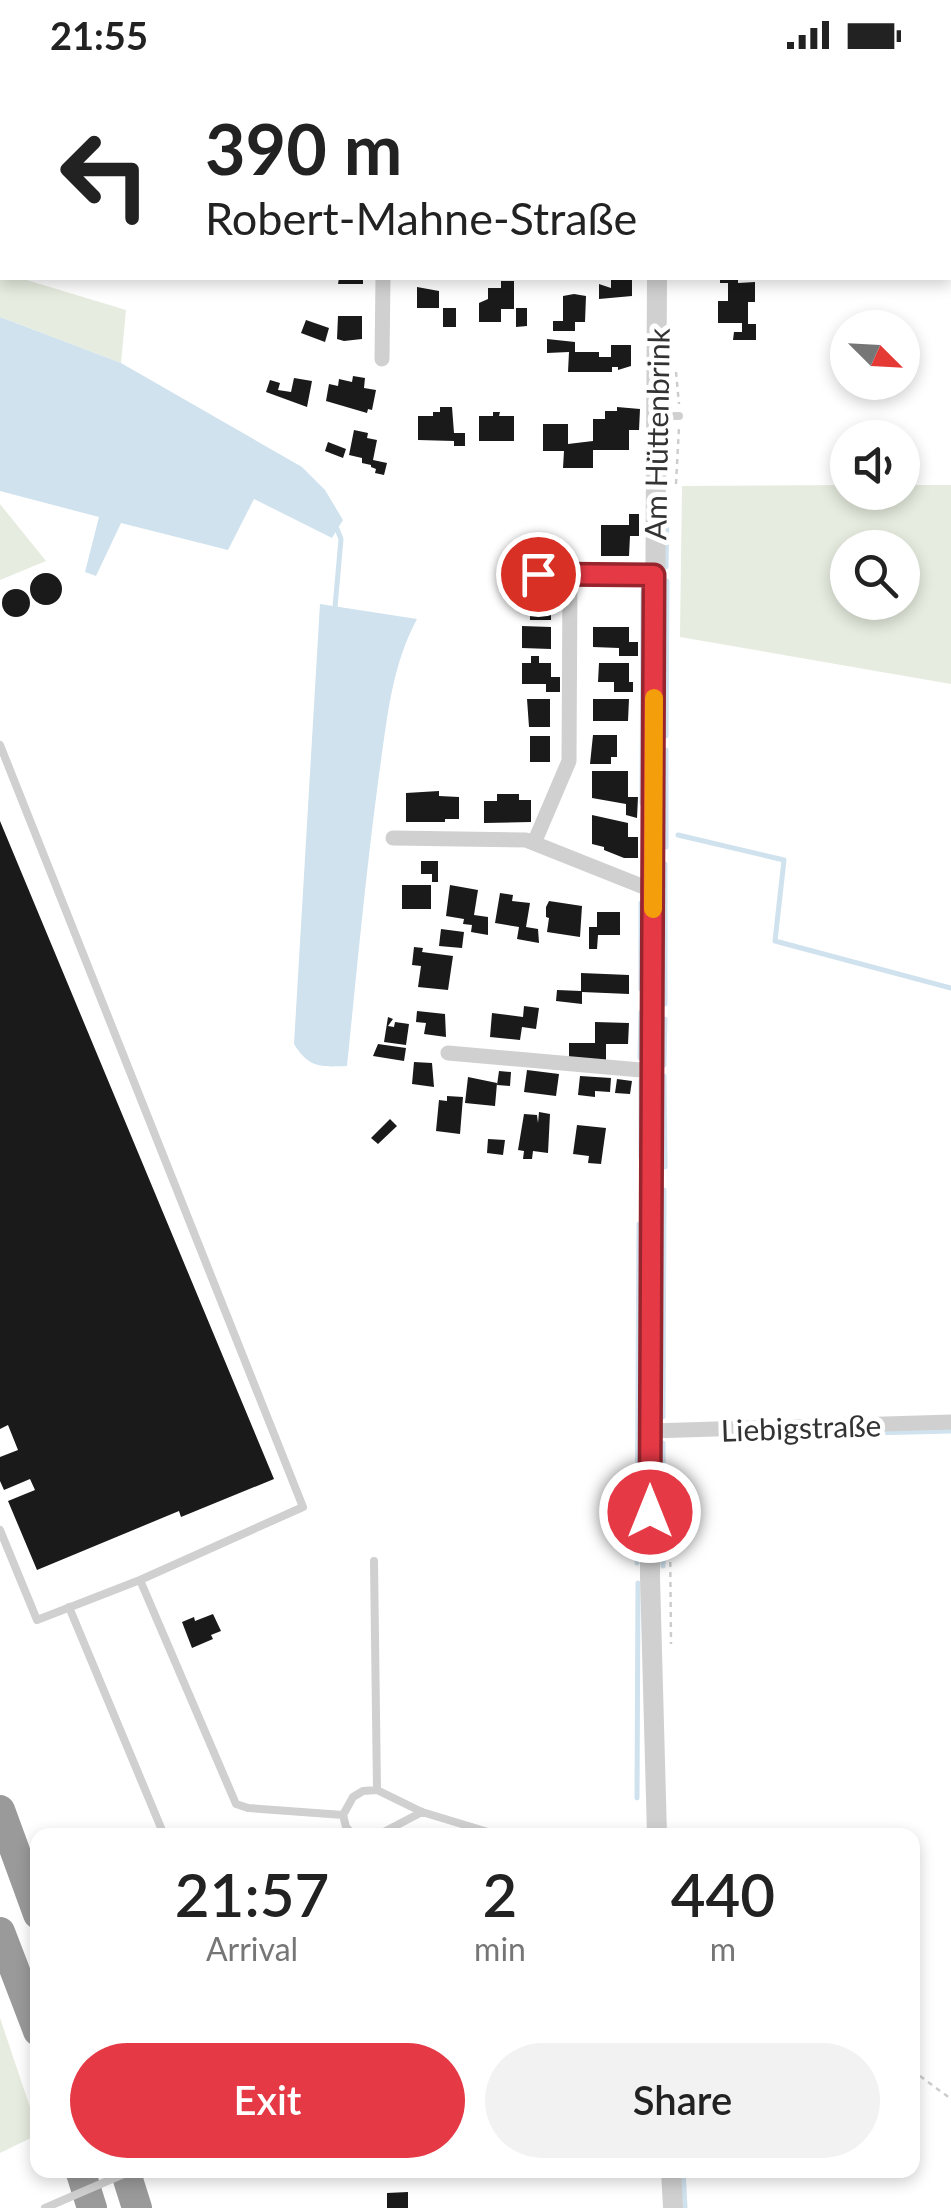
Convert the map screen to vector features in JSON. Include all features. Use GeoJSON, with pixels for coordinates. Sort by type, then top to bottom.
{"type":"FeatureCollection","features":[{"type":"Feature","properties":{"kind":"highway"},"geometry":{"type":"LineString","coordinates":[[0,1810],[30,1892]]}},
{"type":"Feature","properties":{"kind":"highway"},"geometry":{"type":"LineString","coordinates":[[0,1932],[30,2010]]}},
{"type":"Feature","properties":{"kind":"highway"},"geometry":{"type":"LineString","coordinates":[[83,2178],[92,2208]]}},
{"type":"Feature","properties":{"kind":"highway"},"geometry":{"type":"LineString","coordinates":[[128,2178],[137,2208]]}},
{"type":"Feature","properties":{"kind":"street"},"geometry":{"type":"LineString","coordinates":[[382,359],[383,280]]}},
{"type":"Feature","properties":{"kind":"street","name":"Am Hüttenbrink"},"geometry":{"type":"LineString","coordinates":[[657,280],[668,416],[665,493],[654,575],[663,742],[663,855],[653,886],[662,1010],[661,1173],[651,1431],[651,1691],[657,1828]]}},
{"type":"Feature","properties":{"kind":"street"},"geometry":{"type":"LineString","coordinates":[[538,574],[654,575]]}},
{"type":"Feature","properties":{"kind":"street"},"geometry":{"type":"LineString","coordinates":[[534,843],[568,761],[570,575]]}},
{"type":"Feature","properties":{"kind":"street"},"geometry":{"type":"LineString","coordinates":[[393,838],[526,840],[644,887],[653,886]]}},
{"type":"Feature","properties":{"kind":"street"},"geometry":{"type":"LineString","coordinates":[[448,1053],[662,1071]]}},
{"type":"Feature","properties":{"kind":"street","name":"Liebigstraße"},"geometry":{"type":"LineString","coordinates":[[651,1431],[951,1422]]}},
{"type":"Feature","properties":{"kind":"street"},"geometry":{"type":"LineString","coordinates":[[671,2178],[673,2208]]}},
{"type":"Feature","properties":{"kind":"lane"},"geometry":{"type":"LineString","coordinates":[[0,744],[303,1507],[140,1580],[37,1620],[0,1530]]}},
{"type":"Feature","properties":{"kind":"lane"},"geometry":{"type":"LineString","coordinates":[[374,1561],[377,1790]]}},
{"type":"Feature","properties":{"kind":"lane"},"geometry":{"type":"LineString","coordinates":[[140,1580],[236,1804],[343,1815]]}},
{"type":"Feature","properties":{"kind":"lane"},"geometry":{"type":"LineString","coordinates":[[69,1607],[161,1828]]}},
{"type":"Feature","properties":{"kind":"lane"},"geometry":{"type":"LineString","coordinates":[[347,1828],[343,1815],[354,1797],[363,1791],[377,1790],[422,1812],[475,1828]]}},
{"type":"Feature","properties":{"kind":"lane"},"geometry":{"type":"LineString","coordinates":[[391,1828],[422,1812]]}},
{"type":"Feature","properties":{"kind":"lane"},"geometry":{"type":"LineString","coordinates":[[45,2208],[114,2178]]}},
{"type":"Feature","properties":{"kind":"path"},"geometry":{"type":"LineString","coordinates":[[670,1526],[672,1660]]}},
{"type":"Feature","properties":{"kind":"path"},"geometry":{"type":"LineString","coordinates":[[920,2076],[951,2099]]}},
{"type":"Feature","properties":{"kind":"shaded area"},"geometry":{"type":"Polygon","coordinates":[[[0,280],[27,280],[126,310],[121,363],[0,317],[0,280]]]}},
{"type":"Feature","properties":{"kind":"shaded area"},"geometry":{"type":"Polygon","coordinates":[[[830,485],[830,510],[920,510],[920,485],[951,485],[951,684],[680,637],[682,486],[830,485]]]}},
{"type":"Feature","properties":{"kind":"shaded area"},"geometry":{"type":"Polygon","coordinates":[[[0,504],[46,561],[0,580],[0,504]]]}},
{"type":"Feature","properties":{"kind":"shaded area"},"geometry":{"type":"Polygon","coordinates":[[[0,2018],[30,2107],[30,2138],[0,2153],[0,2018]]]}},
{"type":"Feature","properties":{"kind":"water"},"geometry":{"type":"Polygon","coordinates":[[[0,317],[121,363],[302,467],[325,490],[343,520],[332,538],[254,499],[228,550],[121,523],[96,576],[85,572],[99,517],[0,491],[0,317]]]}},
{"type":"Feature","properties":{"kind":"water"},"geometry":{"type":"Polygon","coordinates":[[[320,604],[417,619],[401,656],[388,715],[347,1066],[316,1064],[294,1044],[320,604]]]}},
{"type":"Feature","properties":{"kind":"building"},"geometry":{"type":"Polygon","coordinates":[[[339,280],[363,280],[363,284],[338,284],[339,280]]]}},
{"type":"Feature","properties":{"kind":"building"},"geometry":{"type":"Polygon","coordinates":[[[611,280],[632,280],[632,296],[599,299],[599,284],[611,288],[611,280]]]}},
{"type":"Feature","properties":{"kind":"building"},"geometry":{"type":"Polygon","coordinates":[[[501,281],[514,281],[514,309],[501,309],[501,322],[479,322],[479,303],[488,299],[488,288],[501,288],[501,281]]]}},
{"type":"Feature","properties":{"kind":"building"},"geometry":{"type":"Polygon","coordinates":[[[755,282],[755,302],[748,302],[748,324],[756,324],[756,340],[733,340],[734,332],[742,332],[742,323],[718,323],[718,301],[728,301],[728,283],[720,283],[755,282]]]}},
{"type":"Feature","properties":{"kind":"building"},"geometry":{"type":"Polygon","coordinates":[[[417,287],[439,291],[439,308],[417,308],[417,287]]]}},
{"type":"Feature","properties":{"kind":"building"},"geometry":{"type":"Polygon","coordinates":[[[563,296],[586,296],[585,322],[575,322],[575,331],[553,331],[553,321],[563,321],[563,296]]]}},
{"type":"Feature","properties":{"kind":"building"},"geometry":{"type":"Polygon","coordinates":[[[443,308],[456,308],[456,327],[443,327],[443,308]]]}},
{"type":"Feature","properties":{"kind":"building"},"geometry":{"type":"Polygon","coordinates":[[[516,308],[527,308],[527,326],[516,327],[516,308]]]}},
{"type":"Feature","properties":{"kind":"building"},"geometry":{"type":"Polygon","coordinates":[[[338,316],[362,316],[362,339],[337,339],[338,316]]]}},
{"type":"Feature","properties":{"kind":"building"},"geometry":{"type":"Polygon","coordinates":[[[306,320],[329,328],[325,342],[301,333],[306,320]]]}},
{"type":"Feature","properties":{"kind":"building"},"geometry":{"type":"Polygon","coordinates":[[[547,339],[575,342],[575,352],[599,352],[599,357],[611,357],[611,345],[631,345],[631,366],[618,370],[612,367],[612,372],[568,372],[569,352],[547,353],[547,339]]]}},
{"type":"Feature","properties":{"kind":"building"},"geometry":{"type":"Polygon","coordinates":[[[353,376],[365,378],[364,388],[376,390],[372,410],[367,413],[326,401],[329,384],[338,386],[339,379],[352,382],[353,376]]]}},
{"type":"Feature","properties":{"kind":"building"},"geometry":{"type":"Polygon","coordinates":[[[294,378],[312,381],[307,407],[266,392],[270,380],[280,383],[278,390],[291,392],[294,378]]]}},
{"type":"Feature","properties":{"kind":"building"},"geometry":{"type":"Polygon","coordinates":[[[440,407],[452,407],[454,433],[465,433],[465,446],[454,446],[454,441],[418,440],[418,416],[433,416],[433,412],[440,412],[440,407]]]}},
{"type":"Feature","properties":{"kind":"building"},"geometry":{"type":"Polygon","coordinates":[[[617,407],[640,409],[639,430],[629,430],[629,450],[593,450],[593,468],[563,468],[564,451],[543,451],[543,424],[568,424],[568,444],[593,441],[593,419],[605,419],[605,411],[617,411],[617,407]]]}},
{"type":"Feature","properties":{"kind":"building"},"geometry":{"type":"Polygon","coordinates":[[[493,412],[514,416],[514,441],[479,441],[479,416],[493,416],[493,412]]]}},
{"type":"Feature","properties":{"kind":"building"},"geometry":{"type":"Polygon","coordinates":[[[354,430],[377,440],[373,460],[387,463],[384,475],[362,463],[362,458],[349,455],[354,430]]]}},
{"type":"Feature","properties":{"kind":"building"},"geometry":{"type":"Polygon","coordinates":[[[328,442],[346,449],[343,458],[325,451],[328,442]]]}},
{"type":"Feature","properties":{"kind":"building"},"geometry":{"type":"Polygon","coordinates":[[[629,514],[639,514],[639,536],[630,536],[629,556],[601,556],[601,525],[629,525],[629,514]]]}},
{"type":"Feature","properties":{"kind":"building"},"geometry":{"type":"Polygon","coordinates":[[[46,573],[57,578],[62,589],[57,600],[46,605],[35,600],[30,589],[35,578],[46,573]]]}},
{"type":"Feature","properties":{"kind":"building"},"geometry":{"type":"Polygon","coordinates":[[[16,589],[26,593],[30,603],[26,613],[16,617],[6,613],[2,603],[6,593],[16,589]]]}},
{"type":"Feature","properties":{"kind":"building"},"geometry":{"type":"Polygon","coordinates":[[[522,591],[551,591],[551,620],[530,620],[530,612],[522,612],[522,591]]]}},
{"type":"Feature","properties":{"kind":"building"},"geometry":{"type":"Polygon","coordinates":[[[522,626],[551,627],[551,649],[522,648],[522,626]]]}},
{"type":"Feature","properties":{"kind":"building"},"geometry":{"type":"Polygon","coordinates":[[[593,627],[629,627],[629,642],[638,642],[638,656],[619,656],[619,648],[593,647],[593,627]]]}},
{"type":"Feature","properties":{"kind":"building"},"geometry":{"type":"Polygon","coordinates":[[[531,656],[539,656],[539,663],[551,663],[551,677],[560,677],[560,692],[546,692],[546,684],[522,684],[522,663],[531,663],[531,656]]]}},
{"type":"Feature","properties":{"kind":"building"},"geometry":{"type":"Polygon","coordinates":[[[599,663],[629,663],[633,692],[614,692],[614,682],[598,682],[599,663]]]}},
{"type":"Feature","properties":{"kind":"building"},"geometry":{"type":"Polygon","coordinates":[[[527,699],[550,699],[550,727],[529,727],[527,699]]]}},
{"type":"Feature","properties":{"kind":"building"},"geometry":{"type":"Polygon","coordinates":[[[593,699],[629,699],[628,721],[593,721],[593,699]]]}},
{"type":"Feature","properties":{"kind":"building"},"geometry":{"type":"Polygon","coordinates":[[[593,735],[617,735],[617,757],[611,757],[611,764],[590,764],[593,735]]]}},
{"type":"Feature","properties":{"kind":"building"},"geometry":{"type":"Polygon","coordinates":[[[530,736],[550,736],[550,762],[530,762],[530,736]]]}},
{"type":"Feature","properties":{"kind":"building"},"geometry":{"type":"Polygon","coordinates":[[[592,771],[628,771],[628,797],[638,797],[637,818],[626,815],[626,804],[592,798],[592,771]]]}},
{"type":"Feature","properties":{"kind":"building"},"geometry":{"type":"Polygon","coordinates":[[[439,791],[439,796],[459,797],[459,819],[406,822],[406,793],[439,791]]]}},
{"type":"Feature","properties":{"kind":"building"},"geometry":{"type":"Polygon","coordinates":[[[497,794],[519,794],[519,800],[531,800],[531,822],[484,823],[484,801],[497,801],[497,794]]]}},
{"type":"Feature","properties":{"kind":"building"},"geometry":{"type":"Polygon","coordinates":[[[592,815],[628,823],[628,837],[638,837],[638,858],[624,858],[592,844],[592,815]]]}},
{"type":"Feature","properties":{"kind":"building"},"geometry":{"type":"Polygon","coordinates":[[[0,821],[274,1479],[181,1517],[179,1511],[37,1570],[8,1501],[35,1490],[30,1479],[4,1490],[0,1481],[0,1457],[18,1450],[8,1425],[0,1429],[0,821]]]}},
{"type":"Feature","properties":{"kind":"building"},"geometry":{"type":"Polygon","coordinates":[[[421,861],[438,861],[438,882],[432,882],[432,874],[421,874],[421,861]]]}},
{"type":"Feature","properties":{"kind":"building"},"geometry":{"type":"Polygon","coordinates":[[[402,885],[431,885],[431,909],[402,909],[402,885]]]}},
{"type":"Feature","properties":{"kind":"building"},"geometry":{"type":"Polygon","coordinates":[[[450,885],[478,890],[474,915],[488,917],[488,935],[471,932],[472,925],[463,924],[464,919],[446,916],[450,885]]]}},
{"type":"Feature","properties":{"kind":"building"},"geometry":{"type":"Polygon","coordinates":[[[500,893],[513,895],[512,901],[530,903],[526,927],[538,929],[539,943],[517,939],[519,927],[495,923],[500,893]]]}},
{"type":"Feature","properties":{"kind":"building"},"geometry":{"type":"Polygon","coordinates":[[[549,901],[582,906],[580,937],[547,932],[549,901]]]}},
{"type":"Feature","properties":{"kind":"building"},"geometry":{"type":"Polygon","coordinates":[[[597,912],[620,912],[620,935],[598,935],[597,949],[589,949],[589,927],[597,927],[597,912]]]}},
{"type":"Feature","properties":{"kind":"building"},"geometry":{"type":"Polygon","coordinates":[[[441,929],[464,932],[462,948],[439,946],[441,929]]]}},
{"type":"Feature","properties":{"kind":"building"},"geometry":{"type":"Polygon","coordinates":[[[414,947],[423,948],[422,952],[453,956],[448,990],[418,987],[421,966],[412,965],[414,947]]]}},
{"type":"Feature","properties":{"kind":"building"},"geometry":{"type":"Polygon","coordinates":[[[581,973],[629,975],[629,994],[582,992],[582,1004],[556,1001],[557,990],[581,991],[581,973]]]}},
{"type":"Feature","properties":{"kind":"building"},"geometry":{"type":"Polygon","coordinates":[[[524,1006],[539,1008],[536,1029],[522,1027],[520,1040],[490,1037],[492,1013],[523,1017],[524,1006]]]}},
{"type":"Feature","properties":{"kind":"building"},"geometry":{"type":"Polygon","coordinates":[[[417,1011],[445,1014],[446,1037],[424,1034],[426,1023],[416,1022],[417,1011]]]}},
{"type":"Feature","properties":{"kind":"building"},"geometry":{"type":"Polygon","coordinates":[[[388,1017],[393,1019],[388,1026],[394,1027],[395,1022],[409,1024],[406,1045],[384,1042],[388,1017]]]}},
{"type":"Feature","properties":{"kind":"building"},"geometry":{"type":"Polygon","coordinates":[[[595,1022],[629,1023],[628,1044],[606,1044],[606,1060],[569,1057],[569,1043],[595,1043],[595,1022]]]}},
{"type":"Feature","properties":{"kind":"building"},"geometry":{"type":"Polygon","coordinates":[[[378,1044],[406,1048],[404,1061],[373,1056],[378,1044]]]}},
{"type":"Feature","properties":{"kind":"building"},"geometry":{"type":"Polygon","coordinates":[[[414,1062],[432,1063],[434,1087],[412,1084],[414,1062]]]}},
{"type":"Feature","properties":{"kind":"building"},"geometry":{"type":"Polygon","coordinates":[[[527,1070],[559,1074],[556,1096],[524,1092],[527,1070]]]}},
{"type":"Feature","properties":{"kind":"building"},"geometry":{"type":"Polygon","coordinates":[[[499,1071],[511,1072],[510,1086],[497,1085],[499,1071]]]}},
{"type":"Feature","properties":{"kind":"building"},"geometry":{"type":"Polygon","coordinates":[[[580,1076],[611,1078],[610,1092],[595,1091],[595,1097],[578,1095],[580,1076]]]}},
{"type":"Feature","properties":{"kind":"building"},"geometry":{"type":"Polygon","coordinates":[[[468,1077],[497,1083],[495,1106],[465,1103],[468,1077]]]}},
{"type":"Feature","properties":{"kind":"building"},"geometry":{"type":"Polygon","coordinates":[[[617,1079],[632,1081],[630,1094],[615,1093],[617,1079]]]}},
{"type":"Feature","properties":{"kind":"building"},"geometry":{"type":"Polygon","coordinates":[[[447,1096],[463,1097],[460,1134],[436,1131],[439,1100],[447,1101],[447,1096]]]}},
{"type":"Feature","properties":{"kind":"building"},"geometry":{"type":"Polygon","coordinates":[[[539,1112],[550,1114],[548,1153],[533,1151],[532,1159],[523,1159],[524,1151],[518,1150],[524,1114],[537,1115],[538,1123],[539,1112]]]}},
{"type":"Feature","properties":{"kind":"building"},"geometry":{"type":"Polygon","coordinates":[[[390,1119],[397,1126],[378,1144],[371,1138],[390,1119]]]}},
{"type":"Feature","properties":{"kind":"building"},"geometry":{"type":"Polygon","coordinates":[[[577,1125],[606,1128],[601,1164],[588,1163],[589,1156],[573,1154],[577,1125]]]}},
{"type":"Feature","properties":{"kind":"building"},"geometry":{"type":"Polygon","coordinates":[[[488,1139],[505,1140],[503,1155],[487,1153],[488,1139]]]}},
{"type":"Feature","properties":{"kind":"building"},"geometry":{"type":"Polygon","coordinates":[[[213,1614],[221,1631],[192,1648],[182,1622],[213,1614]]]}},
{"type":"Feature","properties":{"kind":"building"},"geometry":{"type":"Polygon","coordinates":[[[408,2192],[408,2208],[387,2208],[387,2193],[408,2192]]]}},
{"type":"Feature","properties":{"kind":"waterway"},"geometry":{"type":"LineString","coordinates":[[666,567],[667,512]]}},
{"type":"Feature","properties":{"kind":"waterway"},"geometry":{"type":"LineString","coordinates":[[335,607],[341,539],[337,529]]}},
{"type":"Feature","properties":{"kind":"waterway"},"geometry":{"type":"LineString","coordinates":[[666,736],[667,581]]}},
{"type":"Feature","properties":{"kind":"waterway"},"geometry":{"type":"LineString","coordinates":[[642,803],[643,592]]}},
{"type":"Feature","properties":{"kind":"waterway"},"geometry":{"type":"LineString","coordinates":[[666,750],[666,847]]}},
{"type":"Feature","properties":{"kind":"waterway"},"geometry":{"type":"LineString","coordinates":[[678,835],[784,860],[775,941],[951,988]]}},
{"type":"Feature","properties":{"kind":"waterway"},"geometry":{"type":"LineString","coordinates":[[665,864],[665,1004]]}},
{"type":"Feature","properties":{"kind":"waterway"},"geometry":{"type":"LineString","coordinates":[[641,903],[641,989]]}},
{"type":"Feature","properties":{"kind":"waterway"},"geometry":{"type":"LineString","coordinates":[[640,1058],[641,1012]]}},
{"type":"Feature","properties":{"kind":"waterway"},"geometry":{"type":"LineString","coordinates":[[664,1065],[665,1019]]}},
{"type":"Feature","properties":{"kind":"waterway"},"geometry":{"type":"LineString","coordinates":[[664,1076],[665,1167]]}},
{"type":"Feature","properties":{"kind":"waterway"},"geometry":{"type":"LineString","coordinates":[[641,1080],[641,1157]]}},
{"type":"Feature","properties":{"kind":"waterway"},"geometry":{"type":"LineString","coordinates":[[663,1417],[664,1190]]}},
{"type":"Feature","properties":{"kind":"waterway"},"geometry":{"type":"LineString","coordinates":[[637,1563],[639,1224]]}},
{"type":"Feature","properties":{"kind":"waterway"},"geometry":{"type":"LineString","coordinates":[[829,1434],[951,1431]]}},
{"type":"Feature","properties":{"kind":"waterway"},"geometry":{"type":"LineString","coordinates":[[663,1443],[663,1566]]}},
{"type":"Feature","properties":{"kind":"waterway"},"geometry":{"type":"LineString","coordinates":[[637,1798],[638,1583]]}},
{"type":"Feature","properties":{"kind":"waterway"},"geometry":{"type":"LineString","coordinates":[[683,2178],[685,2208]]}},
{"type":"Feature","properties":{"kind":"slow traffic"},"geometry":{"type":"LineString","coordinates":[[653,909],[654,698]]}},
{"type":"Feature","properties":{"kind":"route"},"geometry":{"type":"LineString","coordinates":[[538,574],[654,575],[650,1512]]}}]}
